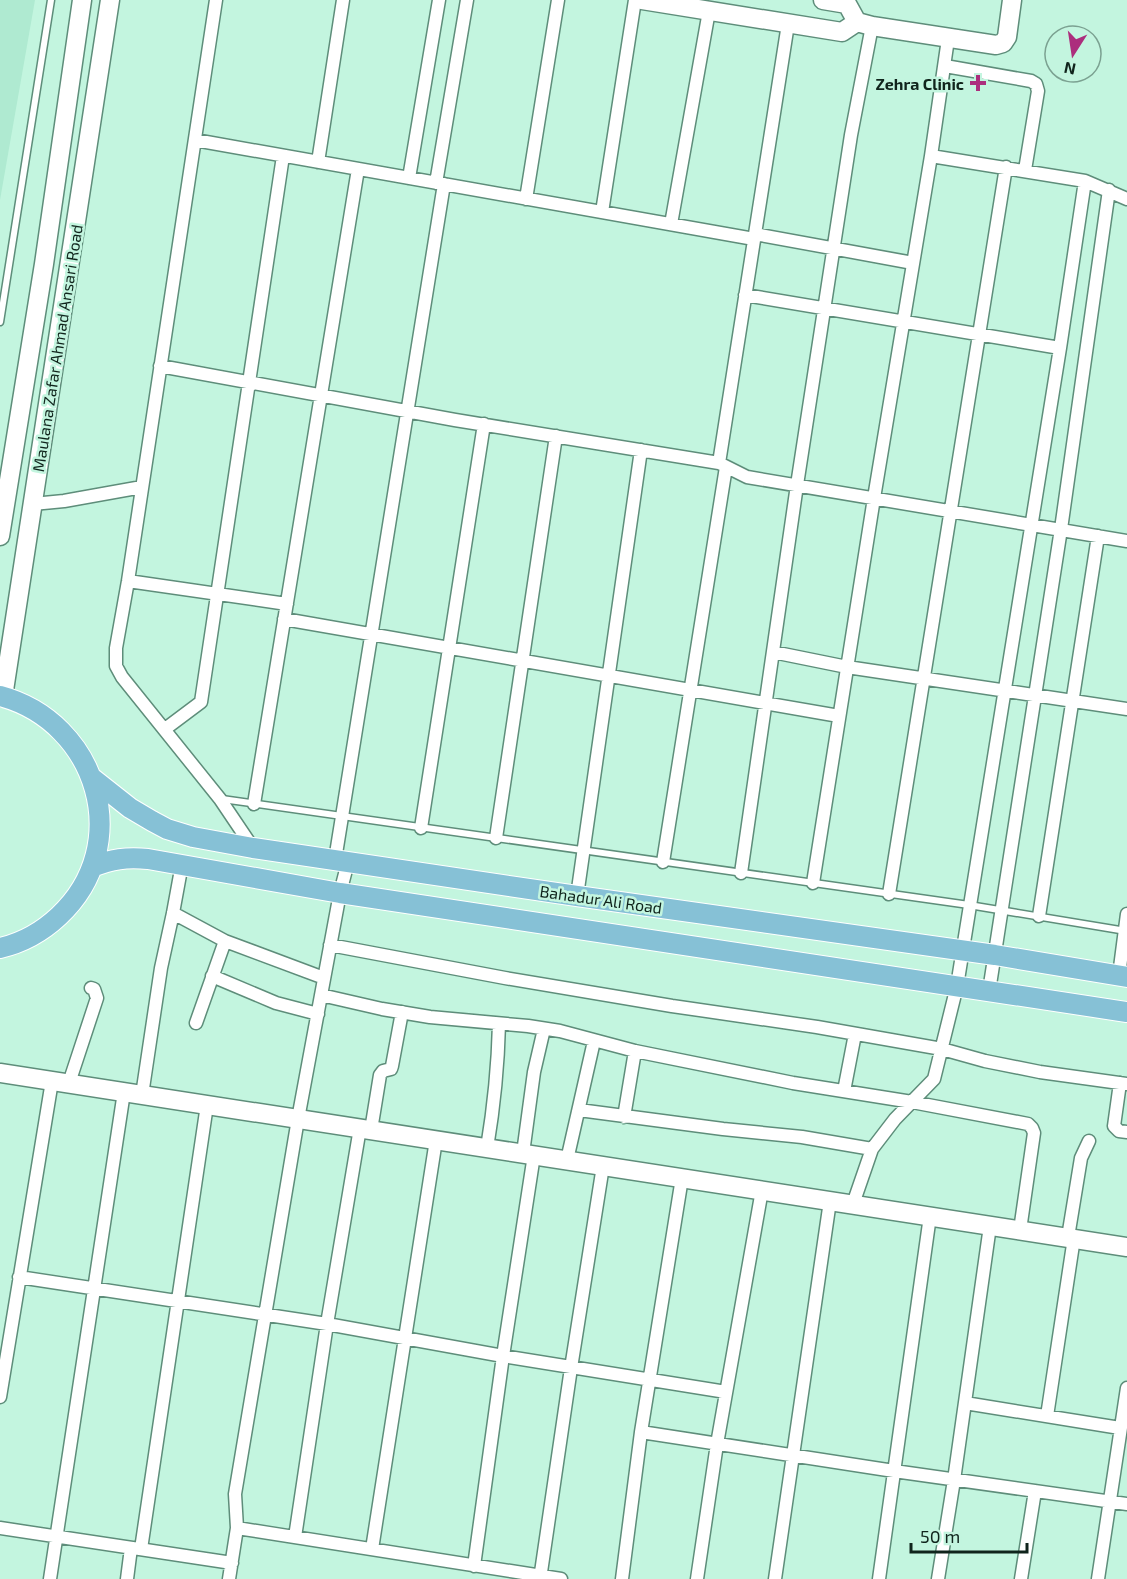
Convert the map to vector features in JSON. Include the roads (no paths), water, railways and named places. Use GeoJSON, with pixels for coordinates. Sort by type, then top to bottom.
{"type":"FeatureCollection","features":[{"type":"Feature","properties":{"kind":"main road"},"geometry":{"type":"LineString","coordinates":[[0,948],[38,933],[52,923],[76,898],[92,867],[97,850],[100,822],[97,795],[92,778],[75,746],[50,720],[20,702],[1,696]]}},
{"type":"Feature","properties":{"kind":"main road","name":"Bahadur Ali Road"},"geometry":{"type":"LineString","coordinates":[[92,778],[130,808],[167,829],[193,837],[253,848],[995,955],[1123,976]]}},
{"type":"Feature","properties":{"kind":"main road","name":"Bahadur Ali Road"},"geometry":{"type":"LineString","coordinates":[[92,867],[110,860],[129,858],[182,864],[340,893],[1127,1012]]}},
{"type":"Feature","properties":{"kind":"street","name":"Maulana Zafar Ahmad Ansari Road"},"geometry":{"type":"LineString","coordinates":[[0,536],[44,264],[82,0]]}},
{"type":"Feature","properties":{"kind":"street","name":"Maulana Zafar Ahmad Ansari Road"},"geometry":{"type":"LineString","coordinates":[[1,696],[33,504],[110,0]]}},
{"type":"Feature","properties":{"kind":"street"},"geometry":{"type":"LineString","coordinates":[[216,0],[116,648],[116,666],[122,677],[220,799],[253,848]]}},
{"type":"Feature","properties":{"kind":"street"},"geometry":{"type":"LineString","coordinates":[[318,162],[343,0]]}},
{"type":"Feature","properties":{"kind":"street"},"geometry":{"type":"LineString","coordinates":[[409,178],[439,0]]}},
{"type":"Feature","properties":{"kind":"street"},"geometry":{"type":"LineString","coordinates":[[230,1579],[237,1528],[235,1494],[298,1119],[340,893],[342,816],[407,411],[467,0]]}},
{"type":"Feature","properties":{"kind":"street"},"geometry":{"type":"LineString","coordinates":[[526,199],[558,0]]}},
{"type":"Feature","properties":{"kind":"street"},"geometry":{"type":"LineString","coordinates":[[602,212],[635,0]]}},
{"type":"Feature","properties":{"kind":"street"},"geometry":{"type":"LineString","coordinates":[[642,0],[788,24],[857,27],[996,45],[1003,43],[1007,37],[1012,0]]}},
{"type":"Feature","properties":{"kind":"street"},"geometry":{"type":"LineString","coordinates":[[741,873],[797,485],[851,135],[857,27],[848,2],[823,0]]}},
{"type":"Feature","properties":{"kind":"street"},"geometry":{"type":"LineString","coordinates":[[671,224],[709,11]]}},
{"type":"Feature","properties":{"kind":"street"},"geometry":{"type":"LineString","coordinates":[[663,862],[691,690],[745,295],[788,24]]}},
{"type":"Feature","properties":{"kind":"street"},"geometry":{"type":"LineString","coordinates":[[813,883],[948,39]]}},
{"type":"Feature","properties":{"kind":"street"},"geometry":{"type":"LineString","coordinates":[[945,66],[1031,81],[1036,84],[1038,92],[1025,170]]}},
{"type":"Feature","properties":{"kind":"street"},"geometry":{"type":"LineString","coordinates":[[195,140],[671,224],[834,248],[913,263]]}},
{"type":"Feature","properties":{"kind":"street"},"geometry":{"type":"LineString","coordinates":[[165,729],[201,702],[282,156]]}},
{"type":"Feature","properties":{"kind":"street"},"geometry":{"type":"LineString","coordinates":[[931,156],[1085,181],[1127,199]]}},
{"type":"Feature","properties":{"kind":"street"},"geometry":{"type":"LineString","coordinates":[[889,894],[1006,167]]}},
{"type":"Feature","properties":{"kind":"street"},"geometry":{"type":"LineString","coordinates":[[254,804],[357,169]]}},
{"type":"Feature","properties":{"kind":"street"},"geometry":{"type":"LineString","coordinates":[[854,1204],[872,1149],[895,1119],[934,1079],[957,986],[1085,181]]}},
{"type":"Feature","properties":{"kind":"street"},"geometry":{"type":"LineString","coordinates":[[989,991],[1061,530],[1109,190]]}},
{"type":"Feature","properties":{"kind":"street"},"geometry":{"type":"LineString","coordinates":[[745,295],[1060,348]]}},
{"type":"Feature","properties":{"kind":"street"},"geometry":{"type":"LineString","coordinates":[[160,366],[723,465],[747,477],[1127,541]]}},
{"type":"Feature","properties":{"kind":"street"},"geometry":{"type":"LineString","coordinates":[[421,828],[484,424]]}},
{"type":"Feature","properties":{"kind":"street"},"geometry":{"type":"LineString","coordinates":[[496,838],[556,436]]}},
{"type":"Feature","properties":{"kind":"street"},"geometry":{"type":"LineString","coordinates":[[577,896],[641,450]]}},
{"type":"Feature","properties":{"kind":"street"},"geometry":{"type":"LineString","coordinates":[[33,504],[64,501],[142,487]]}},
{"type":"Feature","properties":{"kind":"street"},"geometry":{"type":"LineString","coordinates":[[1039,916],[1098,536]]}},
{"type":"Feature","properties":{"kind":"street"},"geometry":{"type":"LineString","coordinates":[[128,581],[287,604]]}},
{"type":"Feature","properties":{"kind":"street"},"geometry":{"type":"LineString","coordinates":[[284,619],[839,716]]}},
{"type":"Feature","properties":{"kind":"street"},"geometry":{"type":"LineString","coordinates":[[773,652],[847,667],[1127,709]]}},
{"type":"Feature","properties":{"kind":"street"},"geometry":{"type":"LineString","coordinates":[[142,1095],[161,968],[182,864]]}},
{"type":"Feature","properties":{"kind":"street"},"geometry":{"type":"LineString","coordinates":[[173,913],[225,941],[324,978]]}},
{"type":"Feature","properties":{"kind":"street"},"geometry":{"type":"LineString","coordinates":[[1123,976],[1127,914]]}},
{"type":"Feature","properties":{"kind":"street"},"geometry":{"type":"LineString","coordinates":[[196,1023],[225,941]]}},
{"type":"Feature","properties":{"kind":"street"},"geometry":{"type":"LineString","coordinates":[[330,945],[527,982],[817,1027],[942,1049],[985,1061],[1040,1072],[1123,1084],[1114,1126],[1119,1131],[1127,1132]]}},
{"type":"Feature","properties":{"kind":"street"},"geometry":{"type":"LineString","coordinates":[[212,976],[276,1002],[318,1014]]}},
{"type":"Feature","properties":{"kind":"street"},"geometry":{"type":"LineString","coordinates":[[0,1397],[5,1334],[20,1276],[60,1082],[97,998],[97,992],[91,988]]}},
{"type":"Feature","properties":{"kind":"street"},"geometry":{"type":"LineString","coordinates":[[321,995],[430,1017],[560,1031],[635,1051],[793,1083],[1028,1124],[1034,1133],[1020,1230]]}},
{"type":"Feature","properties":{"kind":"street"},"geometry":{"type":"LineString","coordinates":[[295,1537],[327,1324],[365,1129],[380,1075],[383,1071],[391,1069],[402,1012]]}},
{"type":"Feature","properties":{"kind":"street"},"geometry":{"type":"LineString","coordinates":[[487,1148],[497,1075],[499,1023]]}},
{"type":"Feature","properties":{"kind":"street"},"geometry":{"type":"LineString","coordinates":[[474,1566],[529,1154],[534,1072],[544,1029]]}},
{"type":"Feature","properties":{"kind":"street"},"geometry":{"type":"LineString","coordinates":[[844,1091],[855,1034]]}},
{"type":"Feature","properties":{"kind":"street"},"geometry":{"type":"LineString","coordinates":[[567,1160],[594,1041]]}},
{"type":"Feature","properties":{"kind":"street"},"geometry":{"type":"LineString","coordinates":[[624,1117],[635,1051]]}},
{"type":"Feature","properties":{"kind":"street"},"geometry":{"type":"LineString","coordinates":[[0,1073],[1127,1247]]}},
{"type":"Feature","properties":{"kind":"street"},"geometry":{"type":"LineString","coordinates":[[50,1579],[124,1092]]}},
{"type":"Feature","properties":{"kind":"street"},"geometry":{"type":"LineString","coordinates":[[127,1579],[136,1549],[178,1301],[207,1105]]}},
{"type":"Feature","properties":{"kind":"street"},"geometry":{"type":"LineString","coordinates":[[579,1110],[802,1137],[872,1149]]}},
{"type":"Feature","properties":{"kind":"street"},"geometry":{"type":"LineString","coordinates":[[372,1549],[436,1140]]}},
{"type":"Feature","properties":{"kind":"street"},"geometry":{"type":"LineString","coordinates":[[1047,1416],[1082,1158],[1089,1141]]}},
{"type":"Feature","properties":{"kind":"street"},"geometry":{"type":"LineString","coordinates":[[540,1577],[603,1166]]}},
{"type":"Feature","properties":{"kind":"street"},"geometry":{"type":"LineString","coordinates":[[622,1579],[640,1432],[682,1178]]}},
{"type":"Feature","properties":{"kind":"street"},"geometry":{"type":"LineString","coordinates":[[697,1579],[717,1444],[762,1190]]}},
{"type":"Feature","properties":{"kind":"street"},"geometry":{"type":"LineString","coordinates":[[775,1579],[830,1201]]}},
{"type":"Feature","properties":{"kind":"street"},"geometry":{"type":"LineString","coordinates":[[879,1579],[930,1216]]}},
{"type":"Feature","properties":{"kind":"street"},"geometry":{"type":"LineString","coordinates":[[938,1579],[990,1226]]}},
{"type":"Feature","properties":{"kind":"street"},"geometry":{"type":"LineString","coordinates":[[20,1276],[327,1324],[571,1368],[726,1392]]}},
{"type":"Feature","properties":{"kind":"street"},"geometry":{"type":"LineString","coordinates":[[1098,1579],[1127,1388]]}},
{"type":"Feature","properties":{"kind":"street"},"geometry":{"type":"LineString","coordinates":[[965,1403],[1120,1428]]}},
{"type":"Feature","properties":{"kind":"street"},"geometry":{"type":"LineString","coordinates":[[640,1432],[1127,1504]]}},
{"type":"Feature","properties":{"kind":"street"},"geometry":{"type":"LineString","coordinates":[[1021,1579],[1035,1491]]}},
{"type":"Feature","properties":{"kind":"street"},"geometry":{"type":"LineString","coordinates":[[0,1528],[232,1563]]}},
{"type":"Feature","properties":{"kind":"street"},"geometry":{"type":"LineString","coordinates":[[237,1528],[561,1579]]}},
{"type":"Feature","properties":{"kind":"lane"},"geometry":{"type":"LineString","coordinates":[[0,322],[51,0]]}},
{"type":"Feature","properties":{"kind":"lane"},"geometry":{"type":"LineString","coordinates":[[220,799],[969,905],[1126,931]]}},
{"type":"Feature","properties":{"kind":"place","name":"Zehra Clinic"},"geometry":{"type":"Point","coordinates":[978,83]}}]}
